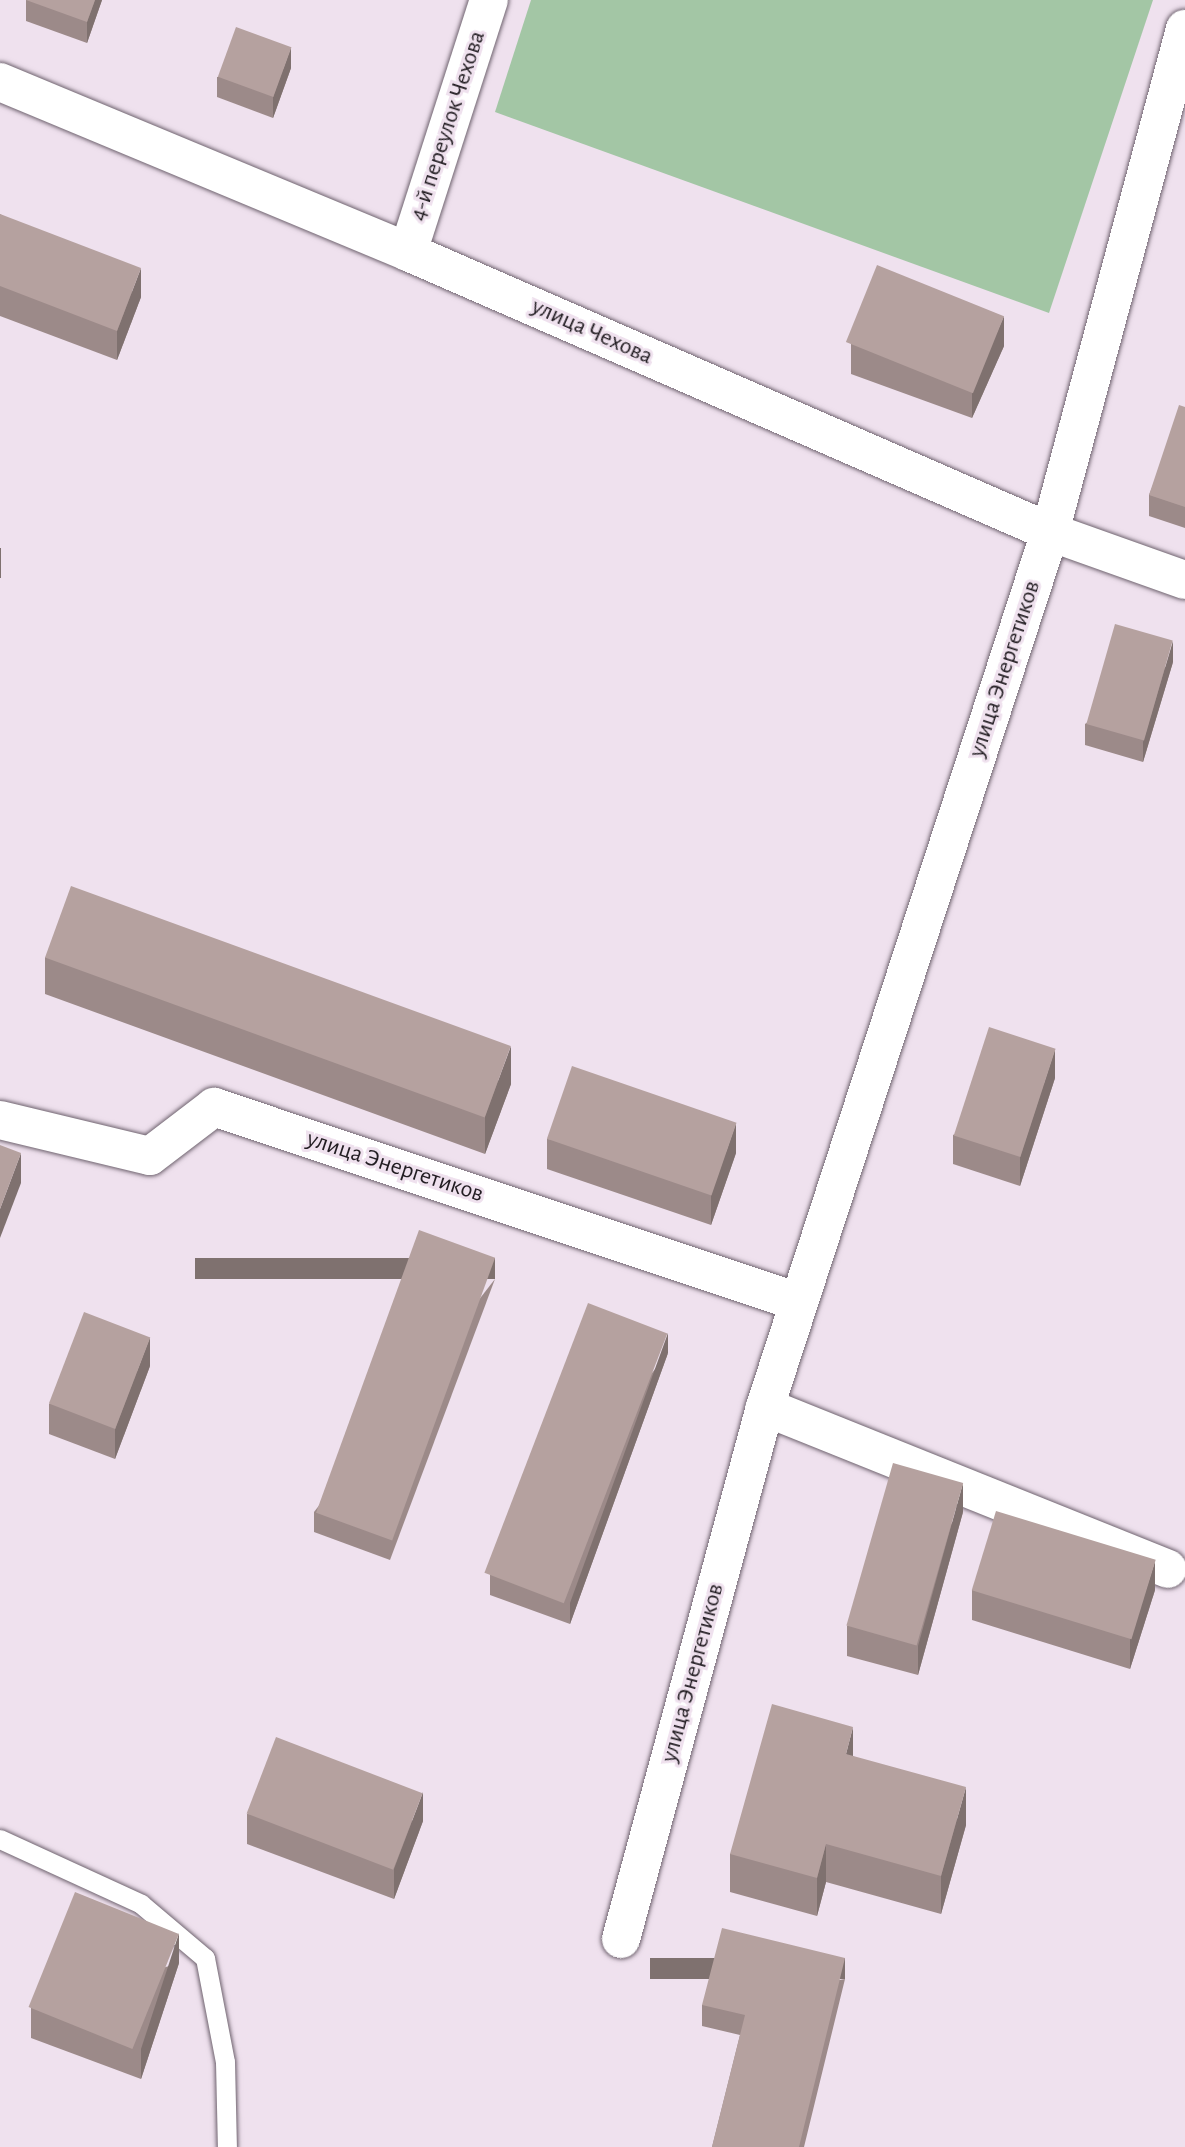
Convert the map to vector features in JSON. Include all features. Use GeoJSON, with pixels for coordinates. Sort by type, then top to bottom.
{"type":"FeatureCollection","features":[{"type":"Feature","properties":{"kind":"street","name":"4-й переулок Чехова"},"geometry":{"type":"LineString","coordinates":[[408,252],[489,0]]}},
{"type":"Feature","properties":{"kind":"street","name":"улица Энергетиков"},"geometry":{"type":"LineString","coordinates":[[621,1939],[765,1407],[1050,533],[1185,29]]}},
{"type":"Feature","properties":{"kind":"street","name":"улица Чехова"},"geometry":{"type":"LineString","coordinates":[[0,82],[408,252],[1050,533],[1185,580]]}},
{"type":"Feature","properties":{"kind":"street","name":"улица Энергетиков"},"geometry":{"type":"LineString","coordinates":[[0,1120],[150,1156],[214,1107],[798,1302]]}},
{"type":"Feature","properties":{"kind":"street"},"geometry":{"type":"LineString","coordinates":[[765,1407],[1168,1569]]}},
{"type":"Feature","properties":{"kind":"lane"},"geometry":{"type":"LineString","coordinates":[[0,1839],[141,1904],[205,1958],[225,2062],[227,2147]]}},
{"type":"Feature","properties":{"kind":"green space"},"geometry":{"type":"Polygon","coordinates":[[[531,0],[1153,0],[1049,313],[495,112],[531,0]]]}},
{"type":"Feature","properties":{"kind":"building"},"geometry":{"type":"Polygon","coordinates":[[[26,0],[95,0],[87,22],[26,0]]]}},
{"type":"Feature","properties":{"kind":"building"},"geometry":{"type":"Polygon","coordinates":[[[236,27],[291,47],[273,97],[218,77],[236,27]]]}},
{"type":"Feature","properties":{"kind":"building"},"geometry":{"type":"Polygon","coordinates":[[[0,214],[141,268],[117,331],[0,286],[0,214]]]}},
{"type":"Feature","properties":{"kind":"building"},"geometry":{"type":"Polygon","coordinates":[[[877,265],[1004,316],[973,393],[846,342],[877,265]]]}},
{"type":"Feature","properties":{"kind":"building"},"geometry":{"type":"Polygon","coordinates":[[[1179,405],[1185,407],[1185,507],[1149,495],[1179,405]]]}},
{"type":"Feature","properties":{"kind":"building"},"geometry":{"type":"Polygon","coordinates":[[[1115,624],[1173,641],[1144,741],[1086,724],[1115,624]]]}},
{"type":"Feature","properties":{"kind":"building"},"geometry":{"type":"Polygon","coordinates":[[[71,886],[511,1046],[485,1117],[45,957],[71,886]]]}},
{"type":"Feature","properties":{"kind":"building"},"geometry":{"type":"Polygon","coordinates":[[[989,1027],[1056,1049],[1020,1157],[954,1135],[989,1027]]]}},
{"type":"Feature","properties":{"kind":"building"},"geometry":{"type":"Polygon","coordinates":[[[572,1066],[737,1123],[711,1195],[547,1139],[572,1066]]]}},
{"type":"Feature","properties":{"kind":"building"},"geometry":{"type":"Polygon","coordinates":[[[0,1145],[21,1153],[0,1209],[0,1145]]]}},
{"type":"Feature","properties":{"kind":"building"},"geometry":{"type":"Polygon","coordinates":[[[419,1230],[495,1258],[392,1541],[316,1513],[419,1230]]]}},
{"type":"Feature","properties":{"kind":"building"},"geometry":{"type":"Polygon","coordinates":[[[588,1303],[667,1333],[564,1603],[484,1573],[588,1303]]]}},
{"type":"Feature","properties":{"kind":"building"},"geometry":{"type":"Polygon","coordinates":[[[84,1312],[150,1337],[115,1429],[49,1403],[84,1312]]]}},
{"type":"Feature","properties":{"kind":"building"},"geometry":{"type":"Polygon","coordinates":[[[893,1463],[963,1483],[917,1646],[846,1625],[893,1463]]]}},
{"type":"Feature","properties":{"kind":"building"},"geometry":{"type":"Polygon","coordinates":[[[996,1511],[1156,1560],[1131,1639],[972,1590],[996,1511]]]}},
{"type":"Feature","properties":{"kind":"building"},"geometry":{"type":"Polygon","coordinates":[[[772,1704],[853,1727],[846,1754],[966,1787],[941,1876],[826,1844],[817,1878],[730,1854],[772,1704]]]}},
{"type":"Feature","properties":{"kind":"building"},"geometry":{"type":"Polygon","coordinates":[[[276,1737],[423,1793],[393,1870],[247,1814],[276,1737]]]}},
{"type":"Feature","properties":{"kind":"building"},"geometry":{"type":"Polygon","coordinates":[[[75,1892],[179,1934],[132,2049],[29,2007],[75,1892]]]}},
{"type":"Feature","properties":{"kind":"building"},"geometry":{"type":"Polygon","coordinates":[[[722,1928],[845,1958],[799,2147],[712,2147],[745,2015],[702,2005],[722,1928]]]}}]}
